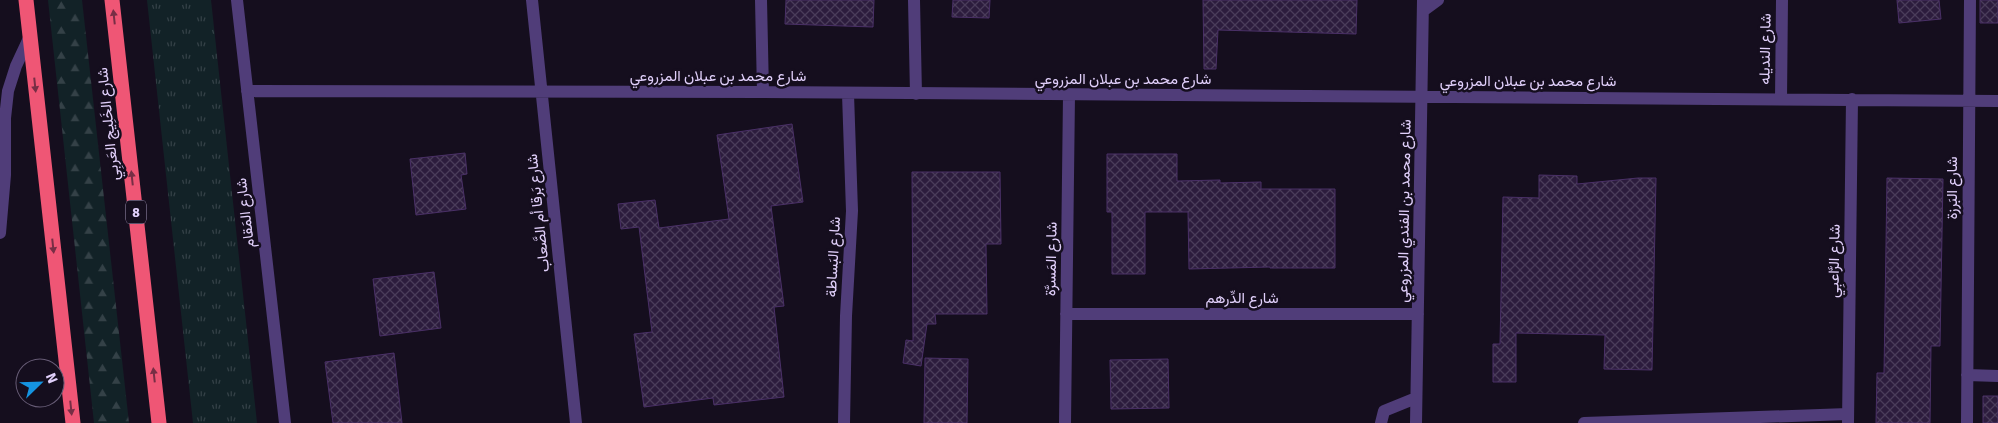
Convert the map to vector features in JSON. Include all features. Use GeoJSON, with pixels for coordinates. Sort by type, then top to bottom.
{"type":"FeatureCollection","features":[{"type":"Feature","properties":{"kind":"highway"},"geometry":{"type":"LineString","coordinates":[[26,0],[73,423]]}},
{"type":"Feature","properties":{"kind":"highway","name":"شارع الخَلِيج العَربِي"},"geometry":{"type":"LineString","coordinates":[[112,0],[159,423]]}},
{"type":"Feature","properties":{"kind":"street","name":"شارع المَقام"},"geometry":{"type":"LineString","coordinates":[[237,0],[285,423]]}},
{"type":"Feature","properties":{"kind":"street","name":"شارع بَرقا أم الصَّعاب"},"geometry":{"type":"LineString","coordinates":[[532,0],[576,423]]}},
{"type":"Feature","properties":{"kind":"street"},"geometry":{"type":"LineString","coordinates":[[761,0],[763,92]]}},
{"type":"Feature","properties":{"kind":"street"},"geometry":{"type":"LineString","coordinates":[[914,0],[916,94]]}},
{"type":"Feature","properties":{"kind":"street"},"geometry":{"type":"LineString","coordinates":[[1423,6],[1438,0]]}},
{"type":"Feature","properties":{"kind":"street","name":"شارع النديله"},"geometry":{"type":"LineString","coordinates":[[1781,99],[1782,0]]}},
{"type":"Feature","properties":{"kind":"street","name":"شارع البَرزة"},"geometry":{"type":"LineString","coordinates":[[1967,423],[1970,0]]}},
{"type":"Feature","properties":{"kind":"street","name":"شارع محمد بن الفندي المزروعي"},"geometry":{"type":"LineString","coordinates":[[1416,423],[1423,6]]}},
{"type":"Feature","properties":{"kind":"street"},"geometry":{"type":"LineString","coordinates":[[0,233],[5,176],[5,118],[8,90],[16,66],[30,36]]}},
{"type":"Feature","properties":{"kind":"street","name":"شارع محمد بن عبلان المزروعي"},"geometry":{"type":"LineString","coordinates":[[247,91],[763,92],[1998,101]]}},
{"type":"Feature","properties":{"kind":"street","name":"شارع البَساطة"},"geometry":{"type":"LineString","coordinates":[[844,423],[846,316],[852,211],[848,94]]}},
{"type":"Feature","properties":{"kind":"street","name":"شارع المَسرَّة"},"geometry":{"type":"LineString","coordinates":[[1065,423],[1069,95]]}},
{"type":"Feature","properties":{"kind":"street","name":"شارع الرَّاعبِي"},"geometry":{"type":"LineString","coordinates":[[1848,419],[1852,99]]}},
{"type":"Feature","properties":{"kind":"street","name":"شارع الدِّرهم"},"geometry":{"type":"LineString","coordinates":[[1066,314],[1418,314]]}},
{"type":"Feature","properties":{"kind":"street"},"geometry":{"type":"LineString","coordinates":[[1967,376],[1998,376]]}},
{"type":"Feature","properties":{"kind":"street"},"geometry":{"type":"LineString","coordinates":[[1381,423],[1384,411],[1416,398]]}},
{"type":"Feature","properties":{"kind":"street"},"geometry":{"type":"LineString","coordinates":[[1584,423],[1848,419]]}},
{"type":"Feature","properties":{"kind":"green space"},"geometry":{"type":"Polygon","coordinates":[[[48,0],[82,0],[129,423],[94,423],[48,0]]]}},
{"type":"Feature","properties":{"kind":"green space"},"geometry":{"type":"Polygon","coordinates":[[[147,0],[211,0],[257,423],[193,423],[147,0]]]}},
{"type":"Feature","properties":{"kind":"building"},"geometry":{"type":"Polygon","coordinates":[[[786,0],[874,0],[873,27],[785,24],[786,0]]]}},
{"type":"Feature","properties":{"kind":"building"},"geometry":{"type":"Polygon","coordinates":[[[953,0],[990,0],[989,18],[952,17],[953,0]]]}},
{"type":"Feature","properties":{"kind":"building"},"geometry":{"type":"Polygon","coordinates":[[[1203,0],[1357,0],[1356,34],[1218,30],[1216,69],[1204,69],[1203,0]]]}},
{"type":"Feature","properties":{"kind":"building"},"geometry":{"type":"Polygon","coordinates":[[[1897,0],[1939,0],[1941,19],[1899,23],[1897,0]]]}},
{"type":"Feature","properties":{"kind":"building"},"geometry":{"type":"Polygon","coordinates":[[[1980,0],[1998,0],[1998,23],[1980,23],[1980,0]]]}},
{"type":"Feature","properties":{"kind":"building"},"geometry":{"type":"Polygon","coordinates":[[[792,124],[803,202],[771,206],[784,306],[774,307],[784,397],[714,405],[713,398],[644,407],[634,334],[652,332],[639,227],[621,229],[618,204],[655,200],[659,228],[729,219],[717,135],[792,124]]]}},
{"type":"Feature","properties":{"kind":"building"},"geometry":{"type":"Polygon","coordinates":[[[465,153],[467,174],[461,175],[466,209],[416,215],[410,159],[465,153]]]}},
{"type":"Feature","properties":{"kind":"building"},"geometry":{"type":"Polygon","coordinates":[[[1107,154],[1177,154],[1177,181],[1220,180],[1220,183],[1261,182],[1261,189],[1335,189],[1335,268],[1189,269],[1188,212],[1145,212],[1145,274],[1112,274],[1112,212],[1107,212],[1107,154]]]}},
{"type":"Feature","properties":{"kind":"building"},"geometry":{"type":"Polygon","coordinates":[[[912,172],[1000,172],[1001,244],[986,244],[987,314],[935,314],[936,324],[927,324],[921,366],[903,363],[906,340],[913,341],[912,172]]]}},
{"type":"Feature","properties":{"kind":"building"},"geometry":{"type":"Polygon","coordinates":[[[1539,175],[1577,176],[1577,184],[1656,178],[1652,370],[1604,369],[1605,335],[1516,333],[1516,382],[1493,382],[1493,344],[1500,344],[1503,197],[1539,198],[1539,175]]]}},
{"type":"Feature","properties":{"kind":"building"},"geometry":{"type":"Polygon","coordinates":[[[1887,178],[1943,179],[1940,346],[1931,346],[1930,423],[1876,423],[1877,373],[1884,373],[1887,178]]]}},
{"type":"Feature","properties":{"kind":"building"},"geometry":{"type":"Polygon","coordinates":[[[434,272],[441,328],[380,336],[373,279],[434,272]]]}},
{"type":"Feature","properties":{"kind":"building"},"geometry":{"type":"Polygon","coordinates":[[[394,353],[402,423],[333,423],[325,362],[394,353]]]}},
{"type":"Feature","properties":{"kind":"building"},"geometry":{"type":"Polygon","coordinates":[[[925,358],[968,359],[967,423],[924,423],[925,358]]]}},
{"type":"Feature","properties":{"kind":"building"},"geometry":{"type":"Polygon","coordinates":[[[1168,359],[1169,408],[1111,409],[1110,360],[1168,359]]]}},
{"type":"Feature","properties":{"kind":"building"},"geometry":{"type":"Polygon","coordinates":[[[1983,396],[1998,396],[1998,423],[1983,423],[1983,396]]]}}]}
